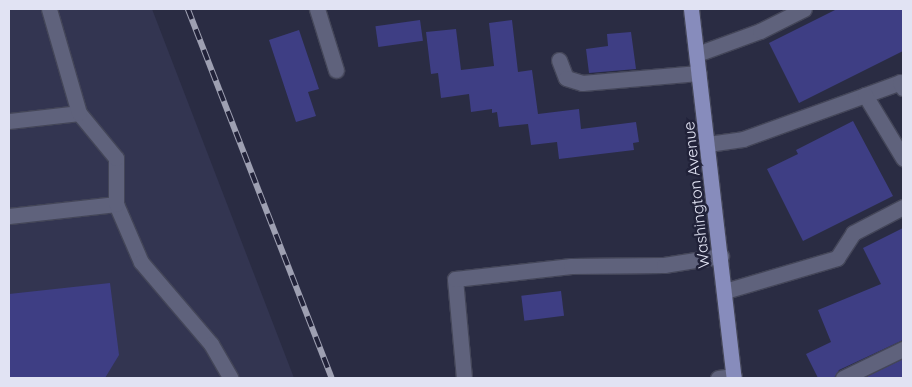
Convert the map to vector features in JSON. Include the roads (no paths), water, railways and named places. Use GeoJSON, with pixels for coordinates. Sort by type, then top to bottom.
{"type":"FeatureCollection","features":[{"type":"Feature","properties":{"kind":"main road","name":"Washington Avenue"},"geometry":{"type":"LineString","coordinates":[[691,9],[734,377]]}},
{"type":"Feature","properties":{"kind":"lane"},"geometry":{"type":"LineString","coordinates":[[49,9],[79,113],[116,158],[116,204],[141,262],[211,344],[232,378]]}},
{"type":"Feature","properties":{"kind":"lane"},"geometry":{"type":"LineString","coordinates":[[317,9],[336,70]]}},
{"type":"Feature","properties":{"kind":"lane"},"geometry":{"type":"LineString","coordinates":[[697,54],[760,31],[804,9]]}},
{"type":"Feature","properties":{"kind":"lane"},"geometry":{"type":"LineString","coordinates":[[559,60],[566,78],[582,83],[699,73]]}},
{"type":"Feature","properties":{"kind":"lane"},"geometry":{"type":"LineString","coordinates":[[708,144],[743,139],[900,82],[903,88]]}},
{"type":"Feature","properties":{"kind":"lane"},"geometry":{"type":"LineString","coordinates":[[865,95],[903,158]]}},
{"type":"Feature","properties":{"kind":"lane"},"geometry":{"type":"LineString","coordinates":[[9,121],[79,113]]}},
{"type":"Feature","properties":{"kind":"lane"},"geometry":{"type":"LineString","coordinates":[[9,216],[116,204]]}},
{"type":"Feature","properties":{"kind":"lane"},"geometry":{"type":"LineString","coordinates":[[725,291],[837,258],[853,233],[903,207]]}},
{"type":"Feature","properties":{"kind":"lane"},"geometry":{"type":"LineString","coordinates":[[464,378],[455,279],[571,266],[664,265],[721,256]]}},
{"type":"Feature","properties":{"kind":"lane"},"geometry":{"type":"LineString","coordinates":[[843,378],[903,349]]}},
{"type":"Feature","properties":{"kind":"lane"},"geometry":{"type":"LineString","coordinates":[[718,378],[734,377]]}},
{"type":"Feature","properties":{"kind":"railway"},"geometry":{"type":"LineString","coordinates":[[188,9],[332,378]]}}]}
